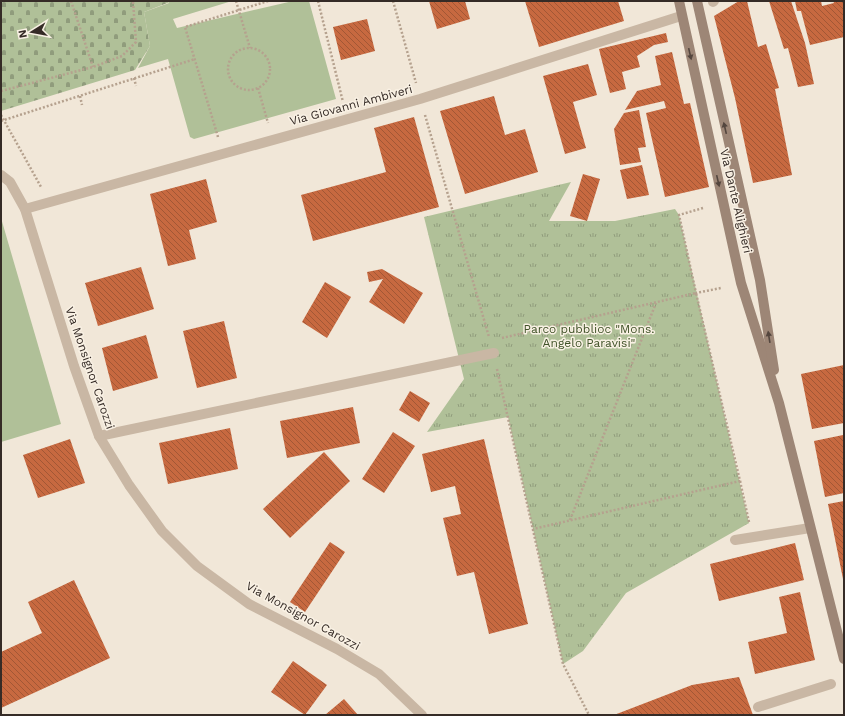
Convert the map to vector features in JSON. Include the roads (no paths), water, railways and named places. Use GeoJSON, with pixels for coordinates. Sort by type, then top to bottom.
{"type":"FeatureCollection","features":[{"type":"Feature","properties":{"kind":"main road","name":"Via Dante Alighieri"},"geometry":{"type":"LineString","coordinates":[[679,1],[742,283],[779,403],[844,659]]}},
{"type":"Feature","properties":{"kind":"main road","name":"Via Dante Alighieri"},"geometry":{"type":"LineString","coordinates":[[697,1],[760,280],[779,403]]}},
{"type":"Feature","properties":{"kind":"street","name":"Via Giovanni Ambiveri"},"geometry":{"type":"LineString","coordinates":[[25,209],[420,100],[682,16]]}},
{"type":"Feature","properties":{"kind":"street","name":"Via Monsignor Carozzi"},"geometry":{"type":"LineString","coordinates":[[1,174],[10,182],[25,209],[71,358],[99,436],[129,485],[162,531],[197,566],[249,604],[337,649],[379,674],[422,715]]}},
{"type":"Feature","properties":{"kind":"street"},"geometry":{"type":"LineString","coordinates":[[99,436],[494,353]]}},
{"type":"Feature","properties":{"kind":"street"},"geometry":{"type":"LineString","coordinates":[[735,540],[810,528]]}},
{"type":"Feature","properties":{"kind":"street"},"geometry":{"type":"LineString","coordinates":[[758,707],[830,684]]}},
{"type":"Feature","properties":{"kind":"park label","name":"Parco pubblioc \"Mons. Angelo Paravisi\""},"geometry":{"type":"Point","coordinates":[589,336]}}]}
